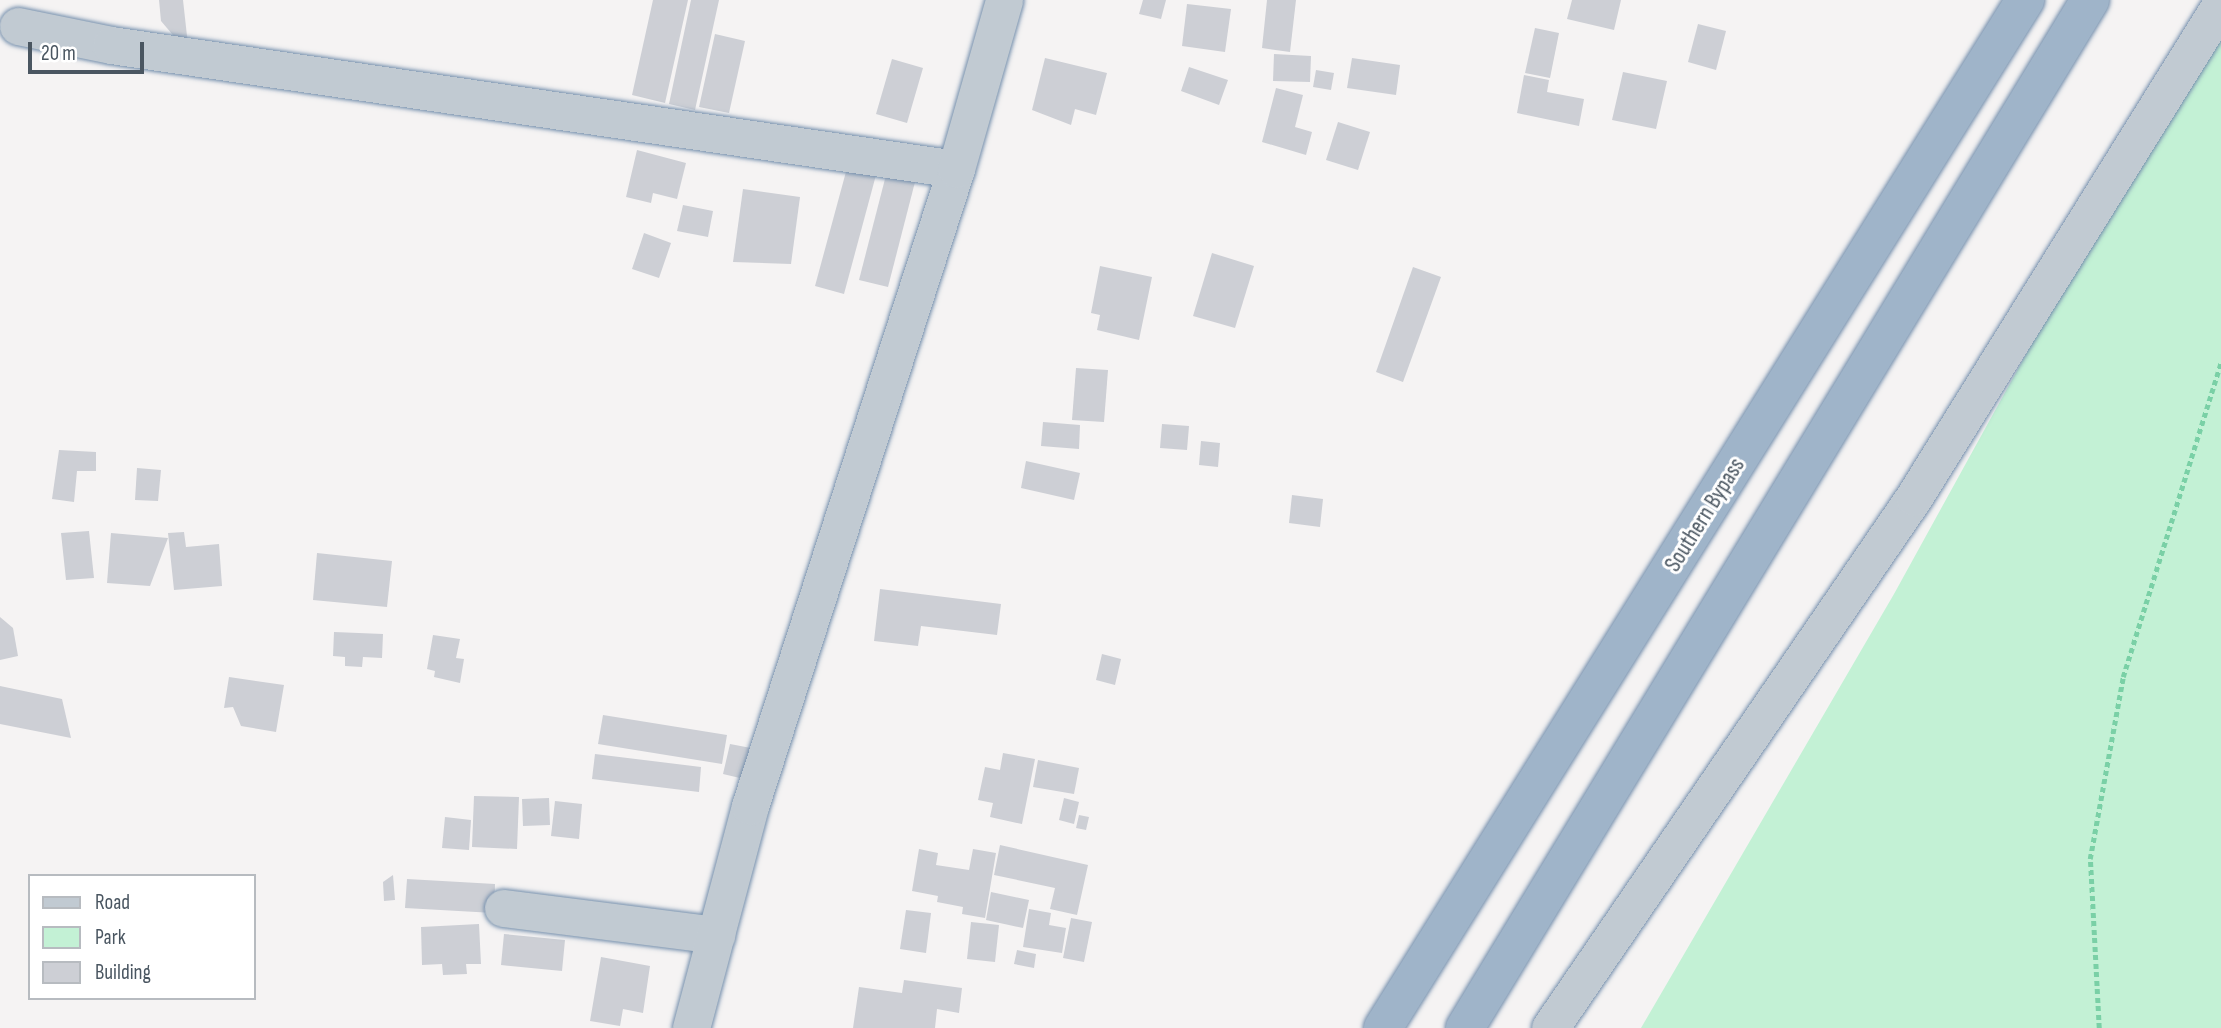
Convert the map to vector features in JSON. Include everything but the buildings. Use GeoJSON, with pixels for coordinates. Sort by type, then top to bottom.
{"type":"FeatureCollection","features":[{"type":"Feature","properties":{"kind":"highway","name":"Southern Bypass"},"geometry":{"type":"LineString","coordinates":[[1383,1028],[2025,0]]}},
{"type":"Feature","properties":{"kind":"highway"},"geometry":{"type":"LineString","coordinates":[[1465,1028],[2090,0]]}},
{"type":"Feature","properties":{"kind":"street"},"geometry":{"type":"LineString","coordinates":[[691,1028],[750,806],[956,169],[1004,0]]}},
{"type":"Feature","properties":{"kind":"street"},"geometry":{"type":"LineString","coordinates":[[1550,1028],[1914,497],[2221,5]]}},
{"type":"Feature","properties":{"kind":"street"},"geometry":{"type":"LineString","coordinates":[[18,26],[111,46],[956,169]]}},
{"type":"Feature","properties":{"kind":"street"},"geometry":{"type":"LineString","coordinates":[[503,908],[716,935]]}},
{"type":"Feature","properties":{"kind":"path"},"geometry":{"type":"LineString","coordinates":[[2099,1028],[2090,859],[2123,677],[2221,362]]}},
{"type":"Feature","properties":{"kind":"green space"},"geometry":{"type":"Polygon","coordinates":[[[2221,0],[2221,1028],[1641,1028],[1894,594],[2221,0]]]}}]}
